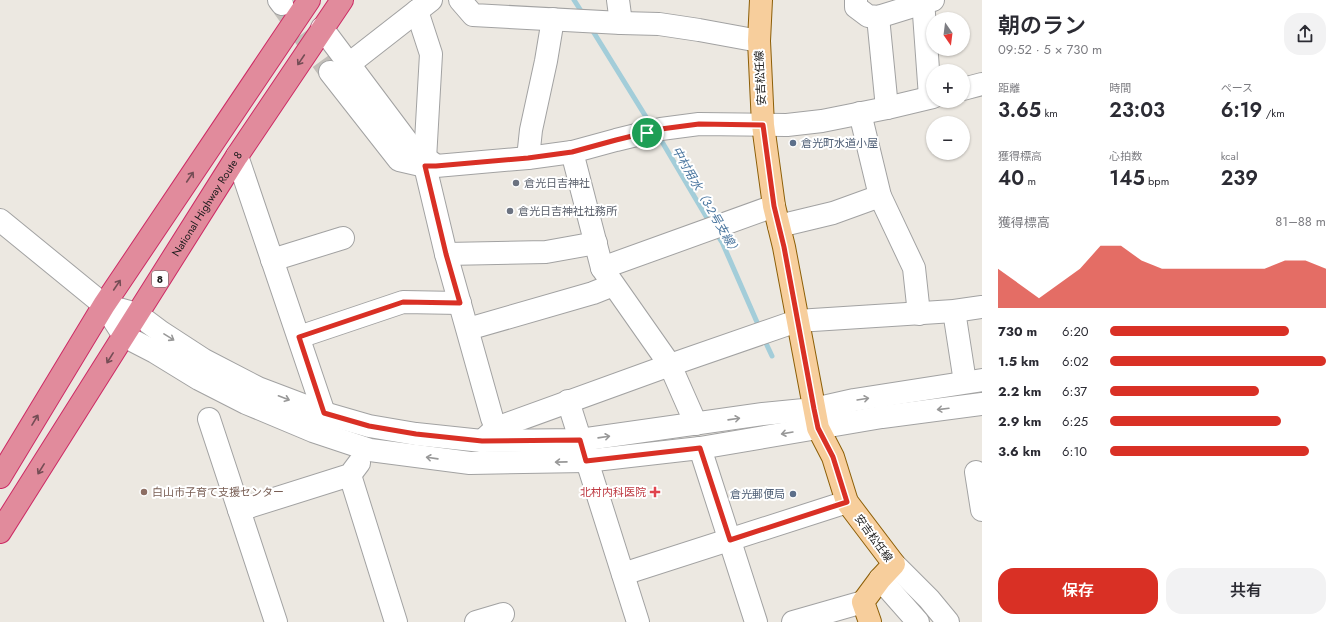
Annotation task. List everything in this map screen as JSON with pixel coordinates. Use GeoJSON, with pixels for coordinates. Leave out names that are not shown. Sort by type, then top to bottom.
{"type":"FeatureCollection","features":[{"type":"Feature","properties":{"kind":"highway","name":"National Highway Route 8"},"geometry":{"type":"LineString","coordinates":[[0,532],[237,156],[342,0]]}},
{"type":"Feature","properties":{"kind":"highway"},"geometry":{"type":"LineString","coordinates":[[0,477],[104,305],[307,1]]}},
{"type":"Feature","properties":{"kind":"main road","name":"安吉松任線"},"geometry":{"type":"LineString","coordinates":[[761,0],[759,41],[763,125],[777,216],[816,418],[833,457],[847,502],[887,572],[864,602]]}},
{"type":"Feature","properties":{"kind":"main road"},"geometry":{"type":"LineString","coordinates":[[864,602],[870,622]]}},
{"type":"Feature","properties":{"kind":"street"},"geometry":{"type":"LineString","coordinates":[[460,0],[473,15],[659,24],[759,41]]}},
{"type":"Feature","properties":{"kind":"street"},"geometry":{"type":"LineString","coordinates":[[618,0],[621,23]]}},
{"type":"Feature","properties":{"kind":"street"},"geometry":{"type":"LineString","coordinates":[[856,0],[856,7],[862,12],[868,16],[878,17],[926,1],[930,64]]}},
{"type":"Feature","properties":{"kind":"street"},"geometry":{"type":"LineString","coordinates":[[340,68],[424,6],[431,54],[429,163],[446,254],[492,418],[489,434]]}},
{"type":"Feature","properties":{"kind":"street"},"geometry":{"type":"LineString","coordinates":[[878,17],[887,108]]}},
{"type":"Feature","properties":{"kind":"street"},"geometry":{"type":"LineString","coordinates":[[528,158],[531,130],[546,62],[553,19]]}},
{"type":"Feature","properties":{"kind":"street"},"geometry":{"type":"LineString","coordinates":[[322,28],[340,68],[399,160],[429,163],[528,158],[572,152],[654,131],[699,124],[787,125],[808,123],[887,108],[926,98]]}},
{"type":"Feature","properties":{"kind":"street"},"geometry":{"type":"LineString","coordinates":[[970,87],[982,84]]}},
{"type":"Feature","properties":{"kind":"street"},"geometry":{"type":"LineString","coordinates":[[860,113],[880,196],[914,268],[919,314]]}},
{"type":"Feature","properties":{"kind":"street"},"geometry":{"type":"LineString","coordinates":[[572,152],[596,243],[608,276],[670,365],[696,424]]}},
{"type":"Feature","properties":{"kind":"street"},"geometry":{"type":"LineString","coordinates":[[237,156],[324,413]]}},
{"type":"Feature","properties":{"kind":"street"},"geometry":{"type":"LineString","coordinates":[[468,329],[593,294],[608,276],[714,228],[777,216],[833,214],[880,196]]}},
{"type":"Feature","properties":{"kind":"street"},"geometry":{"type":"LineString","coordinates":[[0,220],[104,305],[124,336],[156,352],[199,378],[246,403],[313,430],[370,450],[470,463],[586,461],[700,448],[816,418],[854,400],[973,381],[954,311]]}},
{"type":"Feature","properties":{"kind":"street"},"geometry":{"type":"LineString","coordinates":[[272,260],[343,238]]}},
{"type":"Feature","properties":{"kind":"street"},"geometry":{"type":"LineString","coordinates":[[446,254],[546,252],[596,243]]}},
{"type":"Feature","properties":{"kind":"street"},"geometry":{"type":"LineString","coordinates":[[299,337],[403,302],[460,303]]}},
{"type":"Feature","properties":{"kind":"street"},"geometry":{"type":"LineString","coordinates":[[104,305],[137,314],[161,332],[211,363],[258,388],[324,413],[369,426],[408,433],[489,434],[580,440],[763,414],[816,418],[882,417],[982,404]]}},
{"type":"Feature","properties":{"kind":"street"},"geometry":{"type":"LineString","coordinates":[[489,434],[568,401],[797,321],[919,314],[982,307]]}},
{"type":"Feature","properties":{"kind":"street"},"geometry":{"type":"LineString","coordinates":[[568,401],[638,622]]}},
{"type":"Feature","properties":{"kind":"street"},"geometry":{"type":"LineString","coordinates":[[209,419],[276,622]]}},
{"type":"Feature","properties":{"kind":"street"},"geometry":{"type":"LineString","coordinates":[[700,448],[756,622]]}},
{"type":"Feature","properties":{"kind":"street"},"geometry":{"type":"LineString","coordinates":[[239,510],[350,475],[370,450]]}},
{"type":"Feature","properties":{"kind":"street"},"geometry":{"type":"LineString","coordinates":[[976,472],[982,510]]}},
{"type":"Feature","properties":{"kind":"street"},"geometry":{"type":"LineString","coordinates":[[350,475],[396,622]]}},
{"type":"Feature","properties":{"kind":"street"},"geometry":{"type":"LineString","coordinates":[[623,574],[847,502]]}},
{"type":"Feature","properties":{"kind":"street"},"geometry":{"type":"LineString","coordinates":[[887,572],[918,622]]}},
{"type":"Feature","properties":{"kind":"street"},"geometry":{"type":"LineString","coordinates":[[887,572],[930,599],[948,622]]}},
{"type":"Feature","properties":{"kind":"street"},"geometry":{"type":"LineString","coordinates":[[793,622],[864,602]]}},
{"type":"Feature","properties":{"kind":"street"},"geometry":{"type":"LineString","coordinates":[[476,622],[503,614]]}},
{"type":"Feature","properties":{"kind":"waterway","name":"中村用水（3-2号支線）"},"geometry":{"type":"LineString","coordinates":[[574,0],[583,14]]}},
{"type":"Feature","properties":{"kind":"waterway","name":"中村用水（3-2号支線）"},"geometry":{"type":"LineString","coordinates":[[591,28],[651,125]]}},
{"type":"Feature","properties":{"kind":"waterway","name":"中村用水（3-2号支線）"},"geometry":{"type":"LineString","coordinates":[[658,135],[710,223]]}},
{"type":"Feature","properties":{"kind":"waterway","name":"中村用水（3-2号支線）"},"geometry":{"type":"LineString","coordinates":[[716,233],[722,242],[760,329]]}},
{"type":"Feature","properties":{"kind":"waterway","name":"中村用水（3-2号支線）"},"geometry":{"type":"LineString","coordinates":[[764,339],[772,356]]}},
{"type":"Feature","properties":{"kind":"tunnel"},"geometry":{"type":"LineString","coordinates":[[283,7],[330,72]]}},
{"type":"Feature","properties":{"kind":"place","name":"倉光町水道小屋"},"geometry":{"type":"Point","coordinates":[793,143]}},
{"type":"Feature","properties":{"kind":"place","name":"倉光日吉神社"},"geometry":{"type":"Point","coordinates":[516,183]}},
{"type":"Feature","properties":{"kind":"place","name":"倉光日吉神社社務所"},"geometry":{"type":"Point","coordinates":[510,211]}},
{"type":"Feature","properties":{"kind":"place","name":"白山市子育て支援センター"},"geometry":{"type":"Point","coordinates":[144,492]}},
{"type":"Feature","properties":{"kind":"place","name":"北村内科医院"},"geometry":{"type":"Point","coordinates":[655,492]}},
{"type":"Feature","properties":{"kind":"place","name":"倉光郵便局"},"geometry":{"type":"Point","coordinates":[793,494]}},
{"type":"Feature","properties":{"kind":"route"},"geometry":{"type":"LineString","coordinates":[[699,124],[763,125],[774,206],[780,226],[818,428],[833,457],[847,502],[730,540],[700,448],[586,461],[580,440],[482,441],[416,434],[369,426],[324,413],[299,337],[403,302],[460,303],[446,254],[425,166],[528,158],[572,152],[647,133],[661,129],[699,124]]}}]}
